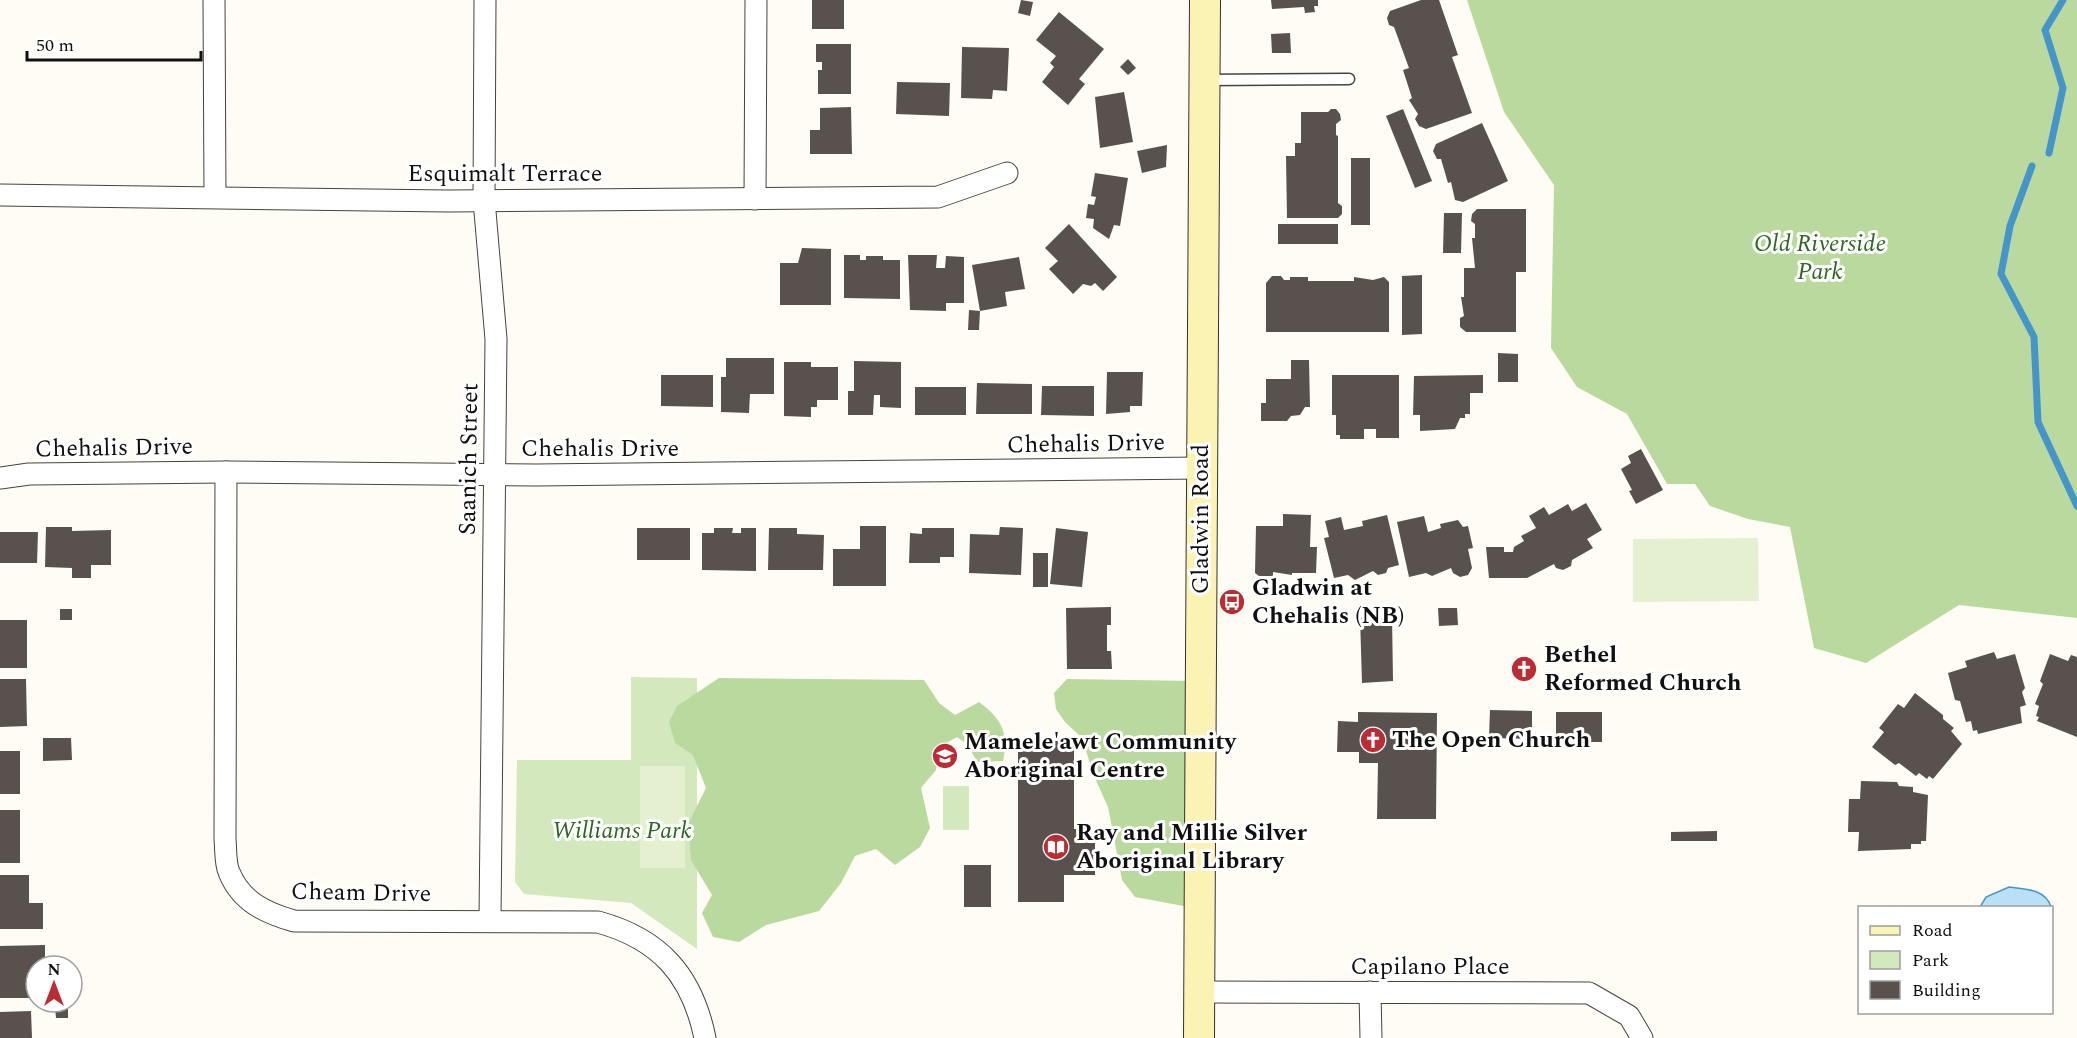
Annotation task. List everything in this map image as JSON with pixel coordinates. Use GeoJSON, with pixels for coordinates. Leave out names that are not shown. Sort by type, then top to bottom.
{"type":"FeatureCollection","features":[{"type":"Feature","properties":{"kind":"main road","name":"Gladwin Road"},"geometry":{"type":"LineString","coordinates":[[1199,1038],[1202,692],[1200,468],[1205,0]]}},
{"type":"Feature","properties":{"kind":"street"},"geometry":{"type":"LineString","coordinates":[[214,0],[215,197]]}},
{"type":"Feature","properties":{"kind":"street","name":"Saanich Street"},"geometry":{"type":"LineString","coordinates":[[484,0],[484,200],[496,339],[490,919]]}},
{"type":"Feature","properties":{"kind":"street"},"geometry":{"type":"LineString","coordinates":[[755,198],[756,0]]}},
{"type":"Feature","properties":{"kind":"street","name":"Esquimalt Terrace"},"geometry":{"type":"LineString","coordinates":[[0,195],[484,200],[938,197],[1007,173]]}},
{"type":"Feature","properties":{"kind":"street","name":"Chehalis Drive"},"geometry":{"type":"LineString","coordinates":[[0,478],[29,474],[226,472],[494,474],[1200,468]]}},
{"type":"Feature","properties":{"kind":"street","name":"Cheam Drive"},"geometry":{"type":"LineString","coordinates":[[226,472],[225,839],[229,872],[244,895],[266,913],[294,921],[490,919],[598,922],[628,930],[653,947],[679,973],[699,1007],[705,1038]]}},
{"type":"Feature","properties":{"kind":"street","name":"Capilano Place"},"geometry":{"type":"LineString","coordinates":[[1199,992],[1589,993],[1629,1016],[1642,1038]]}},
{"type":"Feature","properties":{"kind":"street"},"geometry":{"type":"LineString","coordinates":[[1370,992],[1371,1038]]}},
{"type":"Feature","properties":{"kind":"lane"},"geometry":{"type":"LineString","coordinates":[[1204,80],[1349,79]]}},
{"type":"Feature","properties":{"kind":"green space","name":"Old Riverside Park"},"geometry":{"type":"Polygon","coordinates":[[[1467,0],[2077,0],[2077,618],[1959,605],[1866,663],[1814,648],[1790,527],[1748,519],[1710,506],[1695,484],[1667,484],[1627,414],[1577,387],[1551,348],[1554,185],[1504,112],[1467,0]]]}},
{"type":"Feature","properties":{"kind":"green space"},"geometry":{"type":"Polygon","coordinates":[[[1758,538],[1759,601],[1633,602],[1633,539],[1758,538]]]}},
{"type":"Feature","properties":{"kind":"green space","name":"Williams Park"},"geometry":{"type":"Polygon","coordinates":[[[631,677],[697,678],[697,949],[631,903],[524,894],[515,882],[517,760],[631,760],[631,677]]]}},
{"type":"Feature","properties":{"kind":"green space"},"geometry":{"type":"Polygon","coordinates":[[[719,678],[924,680],[939,703],[955,715],[979,702],[993,714],[1002,727],[1004,735],[1003,761],[977,762],[968,745],[957,737],[939,747],[936,770],[921,788],[930,828],[920,847],[895,865],[876,849],[855,856],[841,883],[819,911],[766,925],[739,942],[713,937],[702,913],[712,895],[691,860],[688,824],[706,788],[693,755],[675,743],[669,722],[677,706],[719,678]]]}},
{"type":"Feature","properties":{"kind":"green space"},"geometry":{"type":"Polygon","coordinates":[[[1067,679],[1194,681],[1189,907],[1135,897],[1122,880],[1108,807],[1094,776],[1082,738],[1065,722],[1056,709],[1054,693],[1067,679]]]}},
{"type":"Feature","properties":{"kind":"green space"},"geometry":{"type":"Polygon","coordinates":[[[640,766],[685,766],[685,868],[640,868],[640,766]]]}},
{"type":"Feature","properties":{"kind":"green space"},"geometry":{"type":"Polygon","coordinates":[[[943,786],[969,786],[969,830],[943,830],[943,786]]]}},
{"type":"Feature","properties":{"kind":"water"},"geometry":{"type":"Polygon","coordinates":[[[2009,887],[2028,889],[2040,893],[2050,906],[1981,906],[1986,897],[2009,887]]]}},
{"type":"Feature","properties":{"kind":"building"},"geometry":{"type":"Polygon","coordinates":[[[812,0],[844,0],[844,29],[812,29],[812,0]]]}},
{"type":"Feature","properties":{"kind":"building"},"geometry":{"type":"Polygon","coordinates":[[[1021,0],[1033,2],[1030,16],[1018,13],[1021,0]]]}},
{"type":"Feature","properties":{"kind":"building"},"geometry":{"type":"Polygon","coordinates":[[[1271,0],[1318,0],[1318,6],[1314,6],[1315,12],[1305,13],[1304,7],[1272,9],[1271,0]]]}},
{"type":"Feature","properties":{"kind":"building"},"geometry":{"type":"Polygon","coordinates":[[[1421,0],[1439,0],[1458,55],[1452,57],[1472,113],[1426,129],[1419,126],[1415,119],[1418,114],[1409,100],[1412,98],[1403,70],[1409,68],[1394,27],[1389,25],[1387,18],[1390,11],[1421,0]]]}},
{"type":"Feature","properties":{"kind":"building"},"geometry":{"type":"Polygon","coordinates":[[[1059,12],[1104,49],[1079,79],[1085,84],[1068,105],[1042,82],[1054,67],[1050,63],[1056,56],[1036,40],[1059,12]]]}},
{"type":"Feature","properties":{"kind":"building"},"geometry":{"type":"Polygon","coordinates":[[[1290,33],[1291,53],[1272,53],[1271,34],[1290,33]]]}},
{"type":"Feature","properties":{"kind":"building"},"geometry":{"type":"Polygon","coordinates":[[[816,44],[851,44],[851,94],[818,94],[818,70],[822,70],[822,62],[816,62],[816,44]]]}},
{"type":"Feature","properties":{"kind":"building"},"geometry":{"type":"Polygon","coordinates":[[[962,47],[1009,48],[1007,91],[993,90],[992,99],[961,98],[962,47]]]}},
{"type":"Feature","properties":{"kind":"building"},"geometry":{"type":"Polygon","coordinates":[[[1128,59],[1136,68],[1128,75],[1120,67],[1128,59]]]}},
{"type":"Feature","properties":{"kind":"building"},"geometry":{"type":"Polygon","coordinates":[[[897,82],[950,83],[949,116],[896,114],[897,82]]]}},
{"type":"Feature","properties":{"kind":"building"},"geometry":{"type":"Polygon","coordinates":[[[1124,92],[1133,142],[1100,148],[1095,97],[1124,92]]]}},
{"type":"Feature","properties":{"kind":"building"},"geometry":{"type":"Polygon","coordinates":[[[851,107],[852,154],[810,154],[810,130],[820,130],[820,108],[851,107]]]}},
{"type":"Feature","properties":{"kind":"building"},"geometry":{"type":"Polygon","coordinates":[[[1336,109],[1341,120],[1336,124],[1336,135],[1338,136],[1338,203],[1342,206],[1342,214],[1338,218],[1287,218],[1286,156],[1295,156],[1295,143],[1301,143],[1301,112],[1328,112],[1336,109]]]}},
{"type":"Feature","properties":{"kind":"building"},"geometry":{"type":"Polygon","coordinates":[[[1403,109],[1432,181],[1415,188],[1386,116],[1403,109]]]}},
{"type":"Feature","properties":{"kind":"building"},"geometry":{"type":"Polygon","coordinates":[[[1482,123],[1508,181],[1463,202],[1455,200],[1451,182],[1448,183],[1441,159],[1437,159],[1433,151],[1436,144],[1482,123]]]}},
{"type":"Feature","properties":{"kind":"building"},"geometry":{"type":"Polygon","coordinates":[[[1167,145],[1166,167],[1142,173],[1137,151],[1167,145]]]}},
{"type":"Feature","properties":{"kind":"building"},"geometry":{"type":"Polygon","coordinates":[[[1351,158],[1370,158],[1370,225],[1351,225],[1351,158]]]}},
{"type":"Feature","properties":{"kind":"building"},"geometry":{"type":"Polygon","coordinates":[[[1095,173],[1128,178],[1120,226],[1114,225],[1109,239],[1093,228],[1094,219],[1086,218],[1088,204],[1094,205],[1096,197],[1091,196],[1095,173]]]}},
{"type":"Feature","properties":{"kind":"building"},"geometry":{"type":"Polygon","coordinates":[[[1477,209],[1526,209],[1526,272],[1516,272],[1516,332],[1466,332],[1460,327],[1460,318],[1464,316],[1461,297],[1464,297],[1464,268],[1475,268],[1472,238],[1475,238],[1475,224],[1471,221],[1472,214],[1477,209]]]}},
{"type":"Feature","properties":{"kind":"building"},"geometry":{"type":"Polygon","coordinates":[[[1444,213],[1462,213],[1461,253],[1443,253],[1444,213]]]}},
{"type":"Feature","properties":{"kind":"building"},"geometry":{"type":"Polygon","coordinates":[[[1069,224],[1117,277],[1103,291],[1095,283],[1091,286],[1083,284],[1073,294],[1049,269],[1058,261],[1045,248],[1069,224]]]}},
{"type":"Feature","properties":{"kind":"building"},"geometry":{"type":"Polygon","coordinates":[[[1278,224],[1338,224],[1338,244],[1278,244],[1278,224]]]}},
{"type":"Feature","properties":{"kind":"building"},"geometry":{"type":"Polygon","coordinates":[[[802,248],[831,249],[831,305],[780,305],[780,263],[798,263],[802,248]]]}},
{"type":"Feature","properties":{"kind":"building"},"geometry":{"type":"Polygon","coordinates":[[[844,255],[860,255],[860,260],[866,260],[866,256],[883,256],[883,260],[900,260],[900,299],[844,298],[844,255]]]}},
{"type":"Feature","properties":{"kind":"building"},"geometry":{"type":"Polygon","coordinates":[[[908,255],[937,255],[936,268],[945,268],[946,256],[964,257],[964,303],[946,303],[946,311],[910,310],[908,255]]]}},
{"type":"Feature","properties":{"kind":"building"},"geometry":{"type":"Polygon","coordinates":[[[1019,257],[1025,289],[1005,292],[1007,306],[980,311],[972,265],[1019,257]]]}},
{"type":"Feature","properties":{"kind":"building"},"geometry":{"type":"Polygon","coordinates":[[[1422,275],[1422,334],[1402,335],[1402,276],[1422,275]]]}},
{"type":"Feature","properties":{"kind":"building"},"geometry":{"type":"Polygon","coordinates":[[[1272,276],[1281,276],[1284,280],[1290,280],[1290,277],[1308,277],[1308,281],[1354,281],[1354,277],[1373,280],[1384,277],[1389,282],[1389,332],[1266,332],[1266,283],[1272,276]]]}},
{"type":"Feature","properties":{"kind":"building"},"geometry":{"type":"Polygon","coordinates":[[[969,310],[980,311],[979,330],[968,330],[969,310]]]}},
{"type":"Feature","properties":{"kind":"building"},"geometry":{"type":"Polygon","coordinates":[[[1498,353],[1518,354],[1518,382],[1498,382],[1498,353]]]}},
{"type":"Feature","properties":{"kind":"building"},"geometry":{"type":"Polygon","coordinates":[[[726,358],[774,358],[774,394],[750,394],[749,413],[721,412],[721,377],[726,377],[726,358]]]}},
{"type":"Feature","properties":{"kind":"building"},"geometry":{"type":"Polygon","coordinates":[[[1291,360],[1309,360],[1310,407],[1305,407],[1300,415],[1291,416],[1287,421],[1261,421],[1261,403],[1266,403],[1266,379],[1291,379],[1291,360]]]}},
{"type":"Feature","properties":{"kind":"building"},"geometry":{"type":"Polygon","coordinates":[[[854,361],[901,362],[901,408],[880,407],[880,395],[874,395],[873,415],[848,415],[848,391],[854,391],[854,361]]]}},
{"type":"Feature","properties":{"kind":"building"},"geometry":{"type":"Polygon","coordinates":[[[784,362],[811,362],[811,367],[838,367],[838,400],[817,400],[817,407],[811,407],[811,417],[784,416],[784,362]]]}},
{"type":"Feature","properties":{"kind":"building"},"geometry":{"type":"Polygon","coordinates":[[[1107,372],[1143,372],[1142,406],[1130,406],[1130,412],[1106,414],[1107,372]]]}},
{"type":"Feature","properties":{"kind":"building"},"geometry":{"type":"Polygon","coordinates":[[[661,375],[713,375],[713,407],[661,406],[661,375]]]}},
{"type":"Feature","properties":{"kind":"building"},"geometry":{"type":"Polygon","coordinates":[[[1332,375],[1399,375],[1399,438],[1376,438],[1376,429],[1364,429],[1364,439],[1340,439],[1340,435],[1336,435],[1336,415],[1332,415],[1332,375]]]}},
{"type":"Feature","properties":{"kind":"building"},"geometry":{"type":"Polygon","coordinates":[[[1483,375],[1483,393],[1470,393],[1470,414],[1465,414],[1465,418],[1460,418],[1455,429],[1420,431],[1420,415],[1413,415],[1414,376],[1483,375]]]}},
{"type":"Feature","properties":{"kind":"building"},"geometry":{"type":"Polygon","coordinates":[[[977,383],[1032,384],[1032,414],[976,414],[977,383]]]}},
{"type":"Feature","properties":{"kind":"building"},"geometry":{"type":"Polygon","coordinates":[[[1042,386],[1094,386],[1094,416],[1041,415],[1042,386]]]}},
{"type":"Feature","properties":{"kind":"building"},"geometry":{"type":"Polygon","coordinates":[[[915,387],[966,387],[966,415],[915,415],[915,387]]]}},
{"type":"Feature","properties":{"kind":"building"},"geometry":{"type":"Polygon","coordinates":[[[1641,449],[1663,490],[1636,504],[1629,491],[1632,490],[1621,469],[1631,463],[1628,456],[1641,449]]]}},
{"type":"Feature","properties":{"kind":"building"},"geometry":{"type":"Polygon","coordinates":[[[1586,503],[1602,530],[1587,539],[1593,548],[1572,560],[1571,566],[1563,570],[1556,568],[1554,564],[1527,578],[1489,578],[1486,547],[1504,547],[1504,552],[1513,552],[1514,547],[1524,541],[1521,536],[1536,528],[1529,516],[1544,507],[1549,515],[1568,504],[1572,511],[1586,503]]]}},
{"type":"Feature","properties":{"kind":"building"},"geometry":{"type":"Polygon","coordinates":[[[1283,514],[1311,515],[1310,547],[1317,547],[1316,573],[1292,573],[1292,575],[1273,572],[1273,576],[1259,576],[1255,573],[1256,526],[1283,526],[1283,514]]]}},
{"type":"Feature","properties":{"kind":"building"},"geometry":{"type":"Polygon","coordinates":[[[1387,515],[1399,565],[1388,568],[1386,573],[1378,575],[1373,571],[1355,580],[1348,575],[1334,578],[1324,538],[1329,537],[1325,521],[1341,517],[1344,530],[1363,526],[1362,521],[1387,515]]]}},
{"type":"Feature","properties":{"kind":"building"},"geometry":{"type":"Polygon","coordinates":[[[1424,516],[1428,532],[1441,528],[1440,524],[1458,520],[1463,527],[1468,526],[1473,548],[1468,549],[1472,568],[1468,575],[1460,577],[1453,573],[1451,568],[1432,576],[1426,573],[1409,577],[1397,522],[1424,516]]]}},
{"type":"Feature","properties":{"kind":"building"},"geometry":{"type":"Polygon","coordinates":[[[860,526],[886,526],[886,586],[833,586],[833,549],[860,549],[860,526]]]}},
{"type":"Feature","properties":{"kind":"building"},"geometry":{"type":"Polygon","coordinates":[[[46,527],[72,527],[72,531],[111,530],[111,565],[91,565],[91,578],[72,578],[72,568],[45,567],[46,527]]]}},
{"type":"Feature","properties":{"kind":"building"},"geometry":{"type":"Polygon","coordinates":[[[1000,527],[1023,528],[1021,575],[969,573],[970,534],[999,535],[1000,527]]]}},
{"type":"Feature","properties":{"kind":"building"},"geometry":{"type":"Polygon","coordinates":[[[637,528],[690,528],[690,560],[637,560],[637,528]]]}},
{"type":"Feature","properties":{"kind":"building"},"geometry":{"type":"Polygon","coordinates":[[[714,528],[733,528],[732,533],[741,533],[741,528],[756,528],[756,571],[702,570],[702,533],[714,533],[714,528]]]}},
{"type":"Feature","properties":{"kind":"building"},"geometry":{"type":"Polygon","coordinates":[[[769,528],[797,528],[797,534],[824,535],[823,570],[768,570],[769,528]]]}},
{"type":"Feature","properties":{"kind":"building"},"geometry":{"type":"Polygon","coordinates":[[[922,528],[954,528],[954,557],[940,557],[940,563],[909,563],[910,533],[922,534],[922,528]]]}},
{"type":"Feature","properties":{"kind":"building"},"geometry":{"type":"Polygon","coordinates":[[[1056,528],[1088,532],[1082,587],[1050,584],[1056,528]]]}},
{"type":"Feature","properties":{"kind":"building"},"geometry":{"type":"Polygon","coordinates":[[[0,532],[38,532],[37,563],[0,563],[0,532]]]}},
{"type":"Feature","properties":{"kind":"building"},"geometry":{"type":"Polygon","coordinates":[[[1033,553],[1048,553],[1048,587],[1033,587],[1033,553]]]}},
{"type":"Feature","properties":{"kind":"building"},"geometry":{"type":"Polygon","coordinates":[[[1111,607],[1111,625],[1107,625],[1107,651],[1111,651],[1112,669],[1067,669],[1066,608],[1111,607]]]}},
{"type":"Feature","properties":{"kind":"building"},"geometry":{"type":"Polygon","coordinates":[[[1438,608],[1457,608],[1458,625],[1439,626],[1438,608]]]}},
{"type":"Feature","properties":{"kind":"building"},"geometry":{"type":"Polygon","coordinates":[[[60,609],[72,609],[72,620],[60,620],[60,609]]]}},
{"type":"Feature","properties":{"kind":"building"},"geometry":{"type":"Polygon","coordinates":[[[1360,617],[1392,617],[1393,681],[1362,683],[1360,617]]]}},
{"type":"Feature","properties":{"kind":"building"},"geometry":{"type":"Polygon","coordinates":[[[0,620],[27,620],[27,668],[0,668],[0,620]]]}},
{"type":"Feature","properties":{"kind":"building"},"geometry":{"type":"Polygon","coordinates":[[[1994,652],[1997,659],[2015,654],[2025,688],[2022,692],[2026,705],[2020,707],[2022,723],[1978,734],[1977,730],[1973,731],[1971,721],[1966,722],[1960,701],[1955,700],[1948,673],[1967,667],[1965,661],[1994,652]]]}},
{"type":"Feature","properties":{"kind":"building"},"geometry":{"type":"Polygon","coordinates":[[[2050,654],[2068,661],[2071,655],[2077,657],[2077,737],[2037,721],[2039,706],[2035,704],[2043,684],[2040,681],[2050,654]]]}},
{"type":"Feature","properties":{"kind":"building"},"geometry":{"type":"Polygon","coordinates":[[[0,679],[26,679],[27,726],[0,727],[0,679]]]}},
{"type":"Feature","properties":{"kind":"building"},"geometry":{"type":"Polygon","coordinates":[[[1915,693],[1943,715],[1943,719],[1954,728],[1951,731],[1962,744],[1933,779],[1929,776],[1927,779],[1919,773],[1916,776],[1899,763],[1895,765],[1872,747],[1884,732],[1879,728],[1898,704],[1904,708],[1915,693]]]}},
{"type":"Feature","properties":{"kind":"building"},"geometry":{"type":"Polygon","coordinates":[[[1490,710],[1532,711],[1532,739],[1489,738],[1490,710]]]}},
{"type":"Feature","properties":{"kind":"building"},"geometry":{"type":"Polygon","coordinates":[[[1358,712],[1437,713],[1436,819],[1377,819],[1378,763],[1359,763],[1359,752],[1337,752],[1338,721],[1358,722],[1358,712]]]}},
{"type":"Feature","properties":{"kind":"building"},"geometry":{"type":"Polygon","coordinates":[[[1556,712],[1602,712],[1602,742],[1556,742],[1556,712]]]}},
{"type":"Feature","properties":{"kind":"building"},"geometry":{"type":"Polygon","coordinates":[[[43,738],[71,738],[72,760],[43,761],[43,738]]]}},
{"type":"Feature","properties":{"kind":"building"},"geometry":{"type":"Polygon","coordinates":[[[1018,738],[1074,738],[1074,829],[1095,829],[1095,875],[1064,875],[1064,902],[1018,902],[1018,738]]]}},
{"type":"Feature","properties":{"kind":"building"},"geometry":{"type":"Polygon","coordinates":[[[0,751],[20,751],[20,794],[0,794],[0,751]]]}},
{"type":"Feature","properties":{"kind":"building"},"geometry":{"type":"Polygon","coordinates":[[[1861,781],[1897,782],[1899,786],[1913,787],[1913,792],[1928,795],[1926,841],[1921,841],[1921,844],[1911,844],[1911,849],[1858,851],[1859,832],[1848,832],[1849,799],[1860,799],[1861,781]]]}},
{"type":"Feature","properties":{"kind":"building"},"geometry":{"type":"Polygon","coordinates":[[[0,810],[20,810],[20,863],[0,863],[0,810]]]}},
{"type":"Feature","properties":{"kind":"building"},"geometry":{"type":"Polygon","coordinates":[[[1717,831],[1717,841],[1671,841],[1671,832],[1717,831]]]}},
{"type":"Feature","properties":{"kind":"building"},"geometry":{"type":"Polygon","coordinates":[[[964,865],[991,865],[991,907],[964,907],[964,865]]]}},
{"type":"Feature","properties":{"kind":"building"},"geometry":{"type":"Polygon","coordinates":[[[0,875],[29,875],[29,903],[43,903],[43,929],[0,929],[0,875]]]}},
{"type":"Feature","properties":{"kind":"building"},"geometry":{"type":"Polygon","coordinates":[[[45,945],[45,954],[24,954],[24,998],[0,998],[0,946],[45,945]]]}},
{"type":"Feature","properties":{"kind":"building"},"geometry":{"type":"Polygon","coordinates":[[[24,1011],[24,1014],[31,1014],[32,1038],[0,1038],[0,1012],[24,1011]]]}},
{"type":"Feature","properties":{"kind":"building"},"geometry":{"type":"Polygon","coordinates":[[[56,1014],[68,1014],[68,1018],[56,1018],[56,1014]]]}},
{"type":"Feature","properties":{"kind":"waterway"},"geometry":{"type":"LineString","coordinates":[[2049,153],[2063,88],[2045,30],[2063,0]]}},
{"type":"Feature","properties":{"kind":"waterway"},"geometry":{"type":"LineString","coordinates":[[2032,166],[2010,226],[2001,274],[2034,337],[2038,422],[2077,506]]}},
{"type":"Feature","properties":{"kind":"place","name":"Gladwin at Chehalis (NB)"},"geometry":{"type":"Point","coordinates":[1232,602]}},
{"type":"Feature","properties":{"kind":"place","name":"Bethel Reformed Church"},"geometry":{"type":"Point","coordinates":[1524,669]}},
{"type":"Feature","properties":{"kind":"place","name":"The Open Church"},"geometry":{"type":"Point","coordinates":[1373,740]}},
{"type":"Feature","properties":{"kind":"place","name":"Mamele'awt Community Aboriginal Centre"},"geometry":{"type":"Point","coordinates":[945,756]}},
{"type":"Feature","properties":{"kind":"place","name":"Ray and Millie Silver Aboriginal Library"},"geometry":{"type":"Point","coordinates":[1056,847]}}]}
